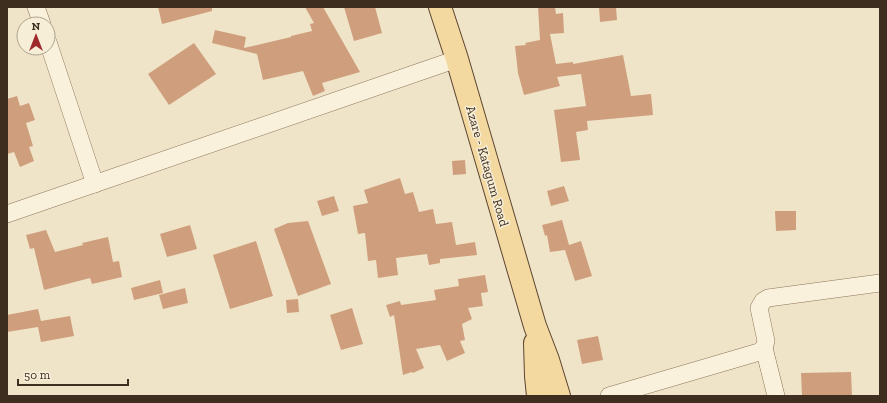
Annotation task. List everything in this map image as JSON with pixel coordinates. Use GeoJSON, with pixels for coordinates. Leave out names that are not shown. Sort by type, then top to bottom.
{"type":"FeatureCollection","features":[{"type":"Feature","properties":{"kind":"main road","name":"Azare - Katagum Road"},"geometry":{"type":"LineString","coordinates":[[440,7],[457,59],[535,326],[559,396]]}},
{"type":"Feature","properties":{"kind":"main road","name":"Azare - Katagum Road"},"geometry":{"type":"LineString","coordinates":[[535,326],[535,389]]}},
{"type":"Feature","properties":{"kind":"street"},"geometry":{"type":"LineString","coordinates":[[53,56],[94,184]]}},
{"type":"Feature","properties":{"kind":"street"},"geometry":{"type":"LineString","coordinates":[[7,214],[457,59]]}},
{"type":"Feature","properties":{"kind":"street"},"geometry":{"type":"LineString","coordinates":[[776,396],[764,348],[766,341],[759,308],[762,301],[768,298],[880,284]]}},
{"type":"Feature","properties":{"kind":"street"},"geometry":{"type":"LineString","coordinates":[[609,396],[759,352],[764,348]]}},
{"type":"Feature","properties":{"kind":"building"},"geometry":{"type":"Polygon","coordinates":[[[158,7],[212,7],[212,11],[162,24],[158,7]]]}},
{"type":"Feature","properties":{"kind":"building"},"geometry":{"type":"Polygon","coordinates":[[[305,7],[323,7],[360,72],[322,83],[325,91],[313,96],[303,71],[263,80],[257,54],[212,43],[215,30],[246,37],[244,48],[312,31],[310,24],[314,23],[305,7]]]}},
{"type":"Feature","properties":{"kind":"building"},"geometry":{"type":"Polygon","coordinates":[[[344,7],[375,7],[382,33],[354,41],[344,7]]]}},
{"type":"Feature","properties":{"kind":"building"},"geometry":{"type":"Polygon","coordinates":[[[538,7],[555,7],[556,14],[563,13],[564,33],[550,34],[556,64],[573,62],[573,64],[623,55],[631,96],[651,94],[653,115],[587,121],[588,130],[576,132],[580,160],[561,162],[554,110],[586,106],[581,74],[557,77],[560,86],[524,95],[518,73],[515,46],[526,45],[525,43],[540,40],[538,7]]]}},
{"type":"Feature","properties":{"kind":"building"},"geometry":{"type":"Polygon","coordinates":[[[599,7],[616,7],[617,20],[600,22],[599,7]]]}},
{"type":"Feature","properties":{"kind":"building"},"geometry":{"type":"Polygon","coordinates":[[[194,43],[216,74],[169,105],[148,74],[194,43]]]}},
{"type":"Feature","properties":{"kind":"building"},"geometry":{"type":"Polygon","coordinates":[[[17,96],[20,106],[29,103],[35,120],[26,123],[33,146],[29,147],[34,161],[20,167],[14,152],[7,154],[7,99],[17,96]]]}},
{"type":"Feature","properties":{"kind":"building"},"geometry":{"type":"Polygon","coordinates":[[[465,160],[466,174],[453,175],[452,161],[465,160]]]}},
{"type":"Feature","properties":{"kind":"building"},"geometry":{"type":"Polygon","coordinates":[[[400,178],[405,194],[413,192],[419,212],[433,209],[436,224],[452,222],[456,245],[475,242],[477,255],[440,259],[440,263],[429,265],[427,254],[396,258],[398,275],[378,278],[376,260],[368,261],[365,233],[358,234],[353,206],[368,203],[364,190],[400,178]]]}},
{"type":"Feature","properties":{"kind":"building"},"geometry":{"type":"Polygon","coordinates":[[[564,186],[569,201],[551,206],[547,191],[564,186]]]}},
{"type":"Feature","properties":{"kind":"building"},"geometry":{"type":"Polygon","coordinates":[[[334,196],[339,211],[322,216],[317,201],[334,196]]]}},
{"type":"Feature","properties":{"kind":"building"},"geometry":{"type":"Polygon","coordinates":[[[775,211],[796,211],[796,230],[776,231],[775,211]]]}},
{"type":"Feature","properties":{"kind":"building"},"geometry":{"type":"Polygon","coordinates":[[[562,220],[569,245],[581,241],[592,276],[575,281],[565,250],[550,252],[547,235],[545,236],[542,225],[562,220]]]}},
{"type":"Feature","properties":{"kind":"building"},"geometry":{"type":"Polygon","coordinates":[[[308,221],[331,284],[298,296],[274,229],[288,223],[308,221]]]}},
{"type":"Feature","properties":{"kind":"building"},"geometry":{"type":"Polygon","coordinates":[[[190,225],[197,249],[167,257],[160,234],[190,225]]]}},
{"type":"Feature","properties":{"kind":"building"},"geometry":{"type":"Polygon","coordinates":[[[46,230],[55,252],[83,245],[82,243],[108,237],[113,262],[119,261],[122,277],[92,284],[90,278],[44,290],[34,248],[30,249],[26,235],[46,230]]]}},
{"type":"Feature","properties":{"kind":"building"},"geometry":{"type":"Polygon","coordinates":[[[256,241],[273,296],[230,309],[213,255],[256,241]]]}},
{"type":"Feature","properties":{"kind":"building"},"geometry":{"type":"Polygon","coordinates":[[[485,275],[488,292],[481,293],[483,306],[468,308],[472,319],[462,324],[465,340],[460,341],[465,353],[447,361],[440,345],[416,349],[424,368],[413,373],[403,375],[394,315],[390,317],[386,305],[400,301],[401,305],[436,300],[434,290],[459,286],[458,279],[485,275]]]}},
{"type":"Feature","properties":{"kind":"building"},"geometry":{"type":"Polygon","coordinates":[[[160,280],[163,293],[134,300],[131,288],[160,280]]]}},
{"type":"Feature","properties":{"kind":"building"},"geometry":{"type":"Polygon","coordinates":[[[185,288],[188,303],[163,309],[159,295],[185,288]]]}},
{"type":"Feature","properties":{"kind":"building"},"geometry":{"type":"Polygon","coordinates":[[[298,299],[299,312],[287,313],[286,300],[298,299]]]}},
{"type":"Feature","properties":{"kind":"building"},"geometry":{"type":"Polygon","coordinates":[[[352,308],[363,344],[341,350],[330,315],[352,308]]]}},
{"type":"Feature","properties":{"kind":"building"},"geometry":{"type":"Polygon","coordinates":[[[38,309],[41,321],[70,316],[74,336],[41,342],[38,327],[7,332],[7,315],[38,309]]]}},
{"type":"Feature","properties":{"kind":"building"},"geometry":{"type":"Polygon","coordinates":[[[598,336],[603,360],[582,364],[577,340],[598,336]]]}},
{"type":"Feature","properties":{"kind":"building"},"geometry":{"type":"Polygon","coordinates":[[[851,372],[852,396],[802,396],[801,373],[851,372]]]}}]}
